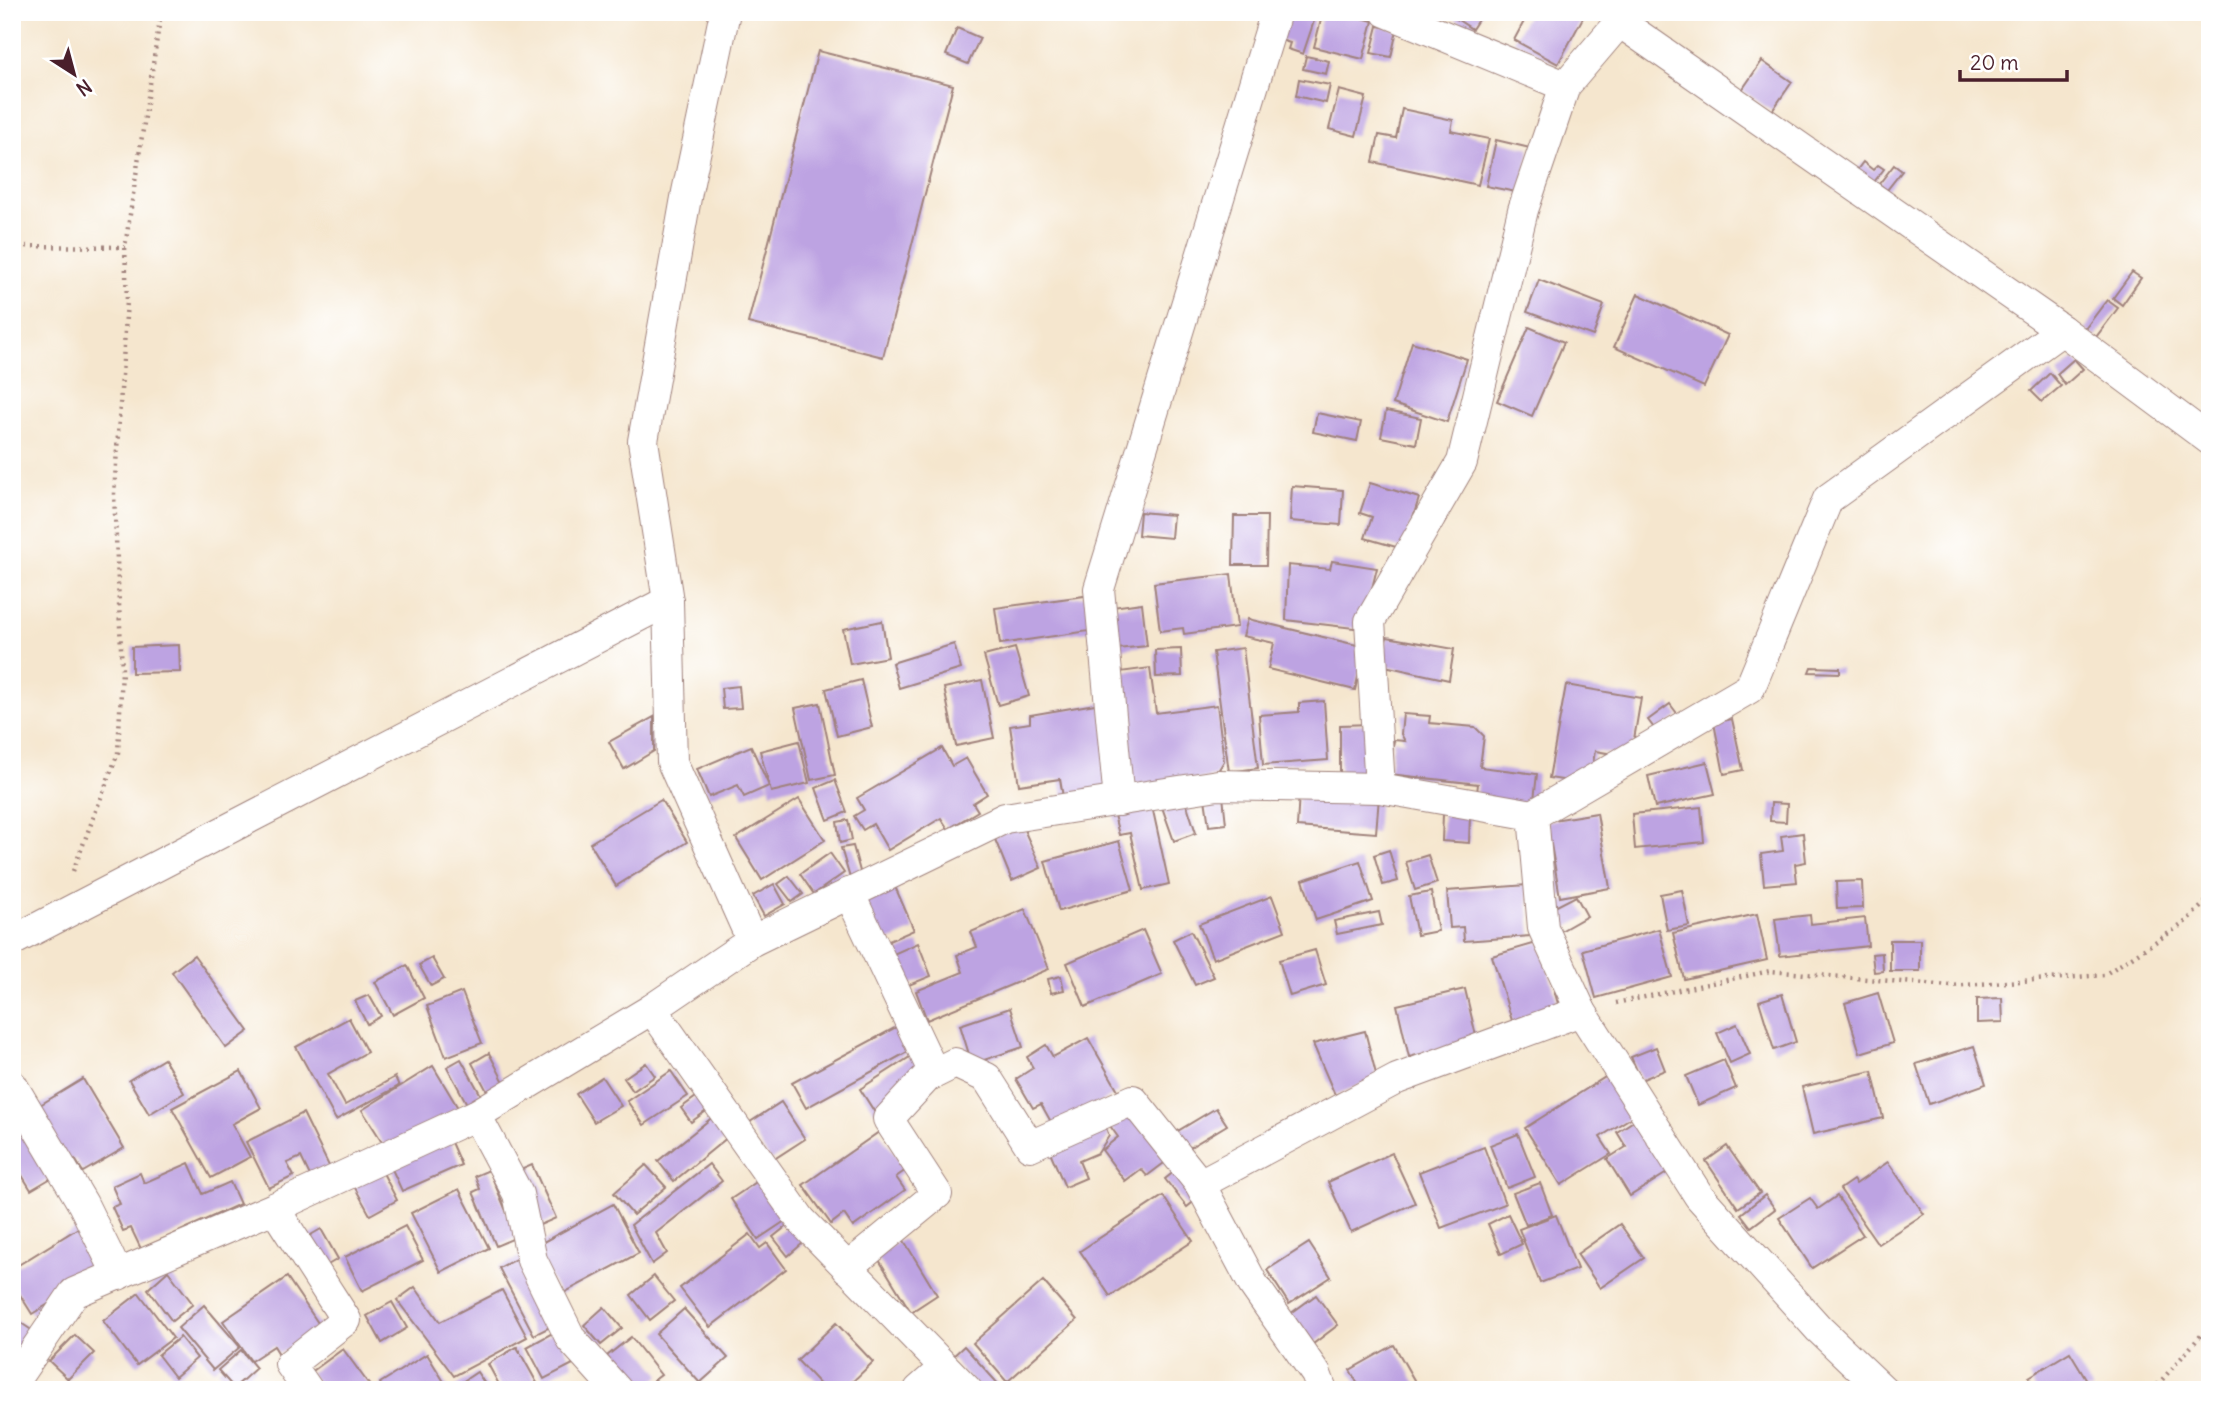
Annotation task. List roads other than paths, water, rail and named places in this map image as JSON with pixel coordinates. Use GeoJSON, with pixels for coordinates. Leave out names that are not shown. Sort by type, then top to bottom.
{"type":"FeatureCollection","features":[{"type":"Feature","properties":{"kind":"street"},"geometry":{"type":"LineString","coordinates":[[725,12],[687,192],[643,441],[668,601],[672,762],[752,941]]}},
{"type":"Feature","properties":{"kind":"street"},"geometry":{"type":"LineString","coordinates":[[1119,801],[1099,589],[1276,12]]}},
{"type":"Feature","properties":{"kind":"street"},"geometry":{"type":"LineString","coordinates":[[1385,12],[1565,86]]}},
{"type":"Feature","properties":{"kind":"street"},"geometry":{"type":"LineString","coordinates":[[1380,788],[1370,621],[1462,462],[1523,210],[1565,86],[1624,18],[2062,330],[2210,440]]}},
{"type":"Feature","properties":{"kind":"street"},"geometry":{"type":"LineString","coordinates":[[12,1384],[74,1293],[274,1208],[476,1115],[652,1009],[752,941],[1004,818],[1218,785],[1380,788],[1533,815],[1751,688],[1828,499],[2062,330]]}},
{"type":"Feature","properties":{"kind":"street"},"geometry":{"type":"LineString","coordinates":[[12,941],[668,601]]}},
{"type":"Feature","properties":{"kind":"street"},"geometry":{"type":"LineString","coordinates":[[1533,815],[1543,928],[1581,1010],[1699,1196],[1819,1329],[1884,1390]]}},
{"type":"Feature","properties":{"kind":"street"},"geometry":{"type":"LineString","coordinates":[[849,893],[934,1073]]}},
{"type":"Feature","properties":{"kind":"street"},"geometry":{"type":"LineString","coordinates":[[652,1009],[801,1220],[967,1390]]}},
{"type":"Feature","properties":{"kind":"street"},"geometry":{"type":"LineString","coordinates":[[1200,1184],[1397,1079],[1581,1010]]}},
{"type":"Feature","properties":{"kind":"street"},"geometry":{"type":"LineString","coordinates":[[847,1268],[937,1194],[888,1119],[927,1077],[955,1063],[987,1078],[1030,1146],[1133,1100],[1200,1184],[1253,1284],[1316,1374],[1322,1390]]}},
{"type":"Feature","properties":{"kind":"street"},"geometry":{"type":"LineString","coordinates":[[12,1085],[83,1204],[118,1275]]}},
{"type":"Feature","properties":{"kind":"street"},"geometry":{"type":"LineString","coordinates":[[476,1115],[518,1194],[532,1260],[571,1339],[617,1390]]}},
{"type":"Feature","properties":{"kind":"street"},"geometry":{"type":"LineString","coordinates":[[274,1208],[346,1320],[290,1364],[308,1390]]}},
{"type":"Feature","properties":{"kind":"street"},"geometry":{"type":"LineString","coordinates":[[919,1390],[944,1368]]}}]}
